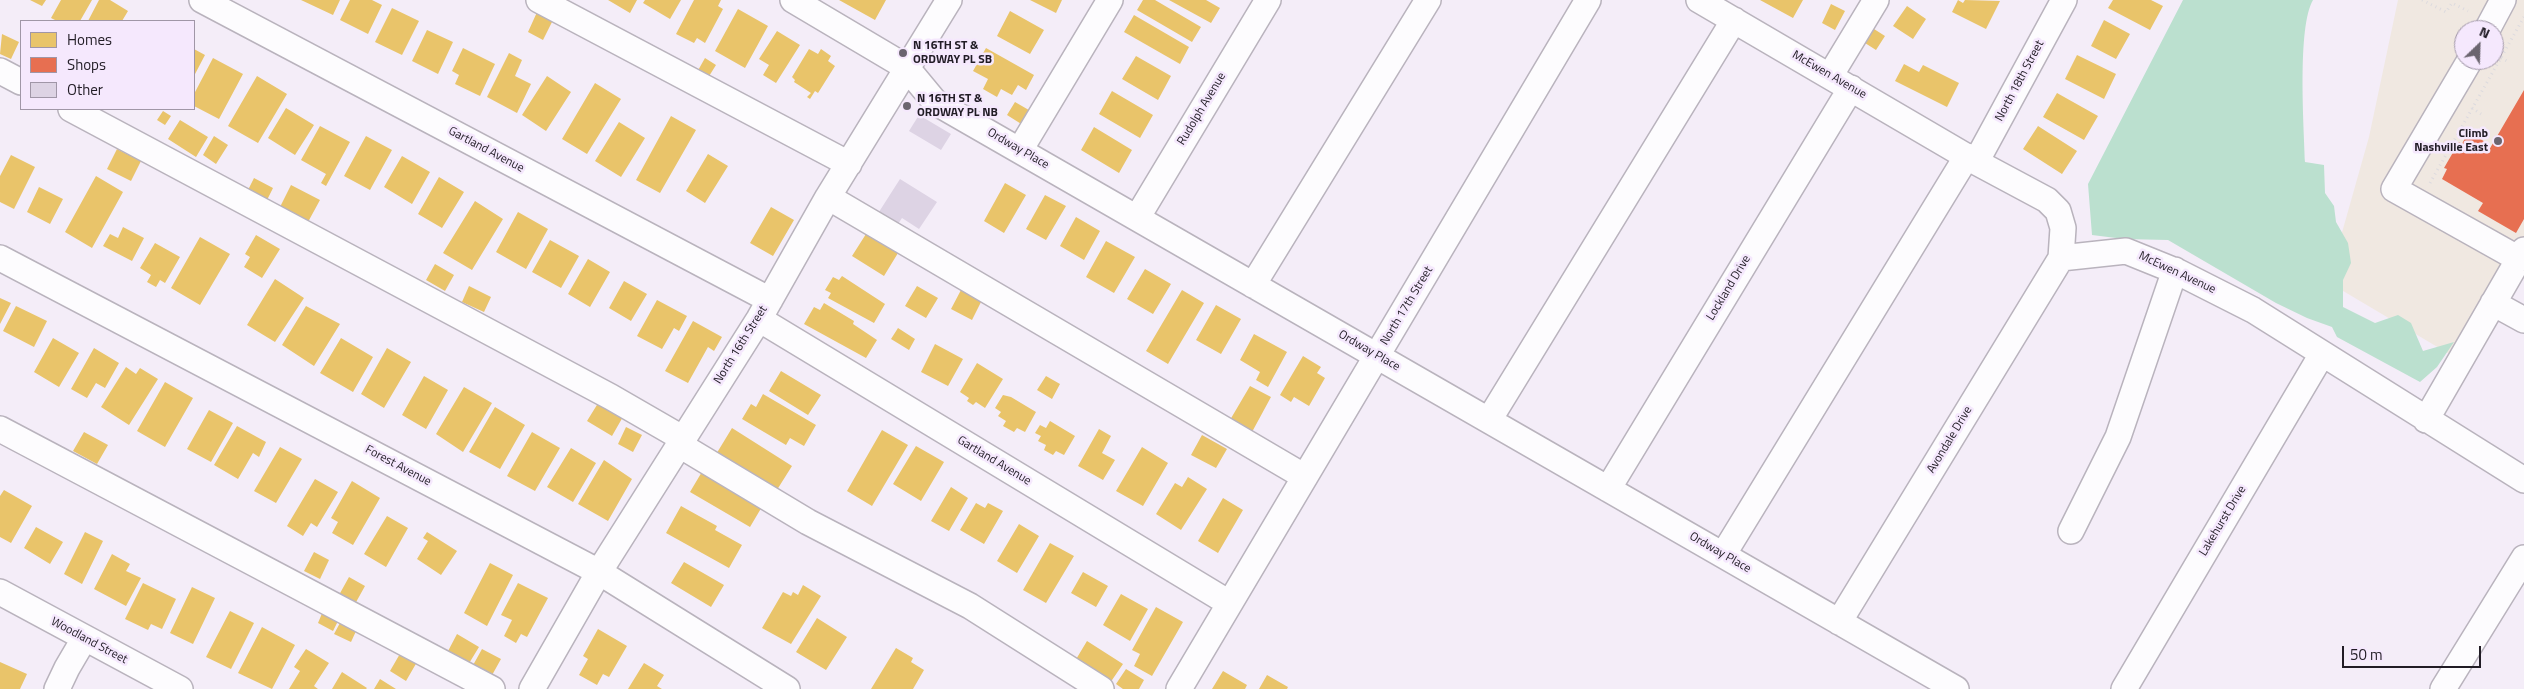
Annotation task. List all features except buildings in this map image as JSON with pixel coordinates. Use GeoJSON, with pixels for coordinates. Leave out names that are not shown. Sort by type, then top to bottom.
{"type":"FeatureCollection","features":[{"type":"Feature","properties":{"kind":"street","name":"Gartland Avenue"},"geometry":{"type":"LineString","coordinates":[[202,0],[764,309],[1229,603]]}},
{"type":"Feature","properties":{"kind":"street"},"geometry":{"type":"LineString","coordinates":[[539,0],[849,164]]}},
{"type":"Feature","properties":{"kind":"street","name":"Ordway Place"},"geometry":{"type":"LineString","coordinates":[[793,0],[906,67],[935,102],[1956,689]]}},
{"type":"Feature","properties":{"kind":"street","name":"North 16th Street"},"geometry":{"type":"LineString","coordinates":[[532,689],[599,572],[764,309],[828,197],[906,67],[949,0]]}},
{"type":"Feature","properties":{"kind":"street"},"geometry":{"type":"LineString","coordinates":[[1020,150],[1110,0]]}},
{"type":"Feature","properties":{"kind":"street","name":"Rudolph Avenue"},"geometry":{"type":"LineString","coordinates":[[1137,218],[1268,0]]}},
{"type":"Feature","properties":{"kind":"street"},"geometry":{"type":"LineString","coordinates":[[1253,285],[1428,0]]}},
{"type":"Feature","properties":{"kind":"street","name":"North 17th Street"},"geometry":{"type":"LineString","coordinates":[[1180,689],[1229,603],[1588,0]]}},
{"type":"Feature","properties":{"kind":"street","name":"McEwen Avenue"},"geometry":{"type":"LineString","coordinates":[[1699,0],[1972,159],[2047,200],[2058,211],[2063,228],[2061,258],[2126,251],[2174,270],[2253,310],[2524,480]]}},
{"type":"Feature","properties":{"kind":"street","name":"Lockland Drive"},"geometry":{"type":"LineString","coordinates":[[1608,489],[1840,82],[1876,0]]}},
{"type":"Feature","properties":{"kind":"street","name":"North 18th Street"},"geometry":{"type":"LineString","coordinates":[[1724,555],[1972,159],[2064,0]]}},
{"type":"Feature","properties":{"kind":"street"},"geometry":{"type":"LineString","coordinates":[[2492,20],[2503,0]]}},
{"type":"Feature","properties":{"kind":"street"},"geometry":{"type":"LineString","coordinates":[[1489,420],[1734,20]]}},
{"type":"Feature","properties":{"kind":"street"},"geometry":{"type":"LineString","coordinates":[[2426,420],[2521,254],[2394,189],[2464,70]]}},
{"type":"Feature","properties":{"kind":"street"},"geometry":{"type":"LineString","coordinates":[[0,71],[20,81]]}},
{"type":"Feature","properties":{"kind":"street"},"geometry":{"type":"LineString","coordinates":[[72,110],[610,396],[800,518],[970,606],[1101,689]]}},
{"type":"Feature","properties":{"kind":"street"},"geometry":{"type":"LineString","coordinates":[[828,197],[1305,478]]}},
{"type":"Feature","properties":{"kind":"street","name":"Forest Avenue"},"geometry":{"type":"LineString","coordinates":[[0,258],[599,572],[787,689]]}},
{"type":"Feature","properties":{"kind":"street","name":"Avondale Drive"},"geometry":{"type":"LineString","coordinates":[[1839,622],[2061,258]]}},
{"type":"Feature","properties":{"kind":"street"},"geometry":{"type":"LineString","coordinates":[[2071,532],[2118,437],[2174,270]]}},
{"type":"Feature","properties":{"kind":"street"},"geometry":{"type":"LineString","coordinates":[[2494,303],[2524,320]]}},
{"type":"Feature","properties":{"kind":"street","name":"Lakehurst Drive"},"geometry":{"type":"LineString","coordinates":[[2124,689],[2322,354]]}},
{"type":"Feature","properties":{"kind":"street"},"geometry":{"type":"LineString","coordinates":[[0,429],[492,689]]}},
{"type":"Feature","properties":{"kind":"street"},"geometry":{"type":"LineString","coordinates":[[2443,689],[2524,558]]}},
{"type":"Feature","properties":{"kind":"street","name":"Woodland Street"},"geometry":{"type":"LineString","coordinates":[[0,592],[84,639],[180,689]]}},
{"type":"Feature","properties":{"kind":"street"},"geometry":{"type":"LineString","coordinates":[[57,689],[66,668],[84,639]]}},
{"type":"Feature","properties":{"kind":"path"},"geometry":{"type":"LineString","coordinates":[[2422,0],[2446,12],[2452,3],[2468,11]]}},
{"type":"Feature","properties":{"kind":"path"},"geometry":{"type":"LineString","coordinates":[[2504,53],[2524,17]]}},
{"type":"Feature","properties":{"kind":"path"},"geometry":{"type":"LineString","coordinates":[[2504,60],[2509,62]]}},
{"type":"Feature","properties":{"kind":"path"},"geometry":{"type":"LineString","coordinates":[[2430,183],[2494,70]]}},
{"type":"Feature","properties":{"kind":"path"},"geometry":{"type":"LineString","coordinates":[[2472,108],[2481,114]]}},
{"type":"Feature","properties":{"kind":"shaded area"},"geometry":{"type":"Polygon","coordinates":[[[2398,0],[2524,0],[2524,250],[2461,361],[2328,282],[2369,137],[2398,0]]]}},
{"type":"Feature","properties":{"kind":"green space"},"geometry":{"type":"Polygon","coordinates":[[[2183,0],[2313,0],[2308,13],[2303,54],[2305,162],[2324,165],[2325,193],[2334,206],[2336,222],[2348,243],[2351,263],[2343,280],[2343,307],[2375,323],[2398,315],[2411,323],[2423,351],[2454,342],[2437,367],[2420,382],[2337,337],[2332,327],[2307,318],[2276,303],[2168,240],[2124,239],[2092,235],[2088,184],[2183,0]]]}},
{"type":"Feature","properties":{"kind":"place","name":"N 16TH ST & ORDWAY PL SB"},"geometry":{"type":"Point","coordinates":[903,53]}},
{"type":"Feature","properties":{"kind":"place","name":"N 16TH ST & ORDWAY PL NB"},"geometry":{"type":"Point","coordinates":[907,106]}},
{"type":"Feature","properties":{"kind":"place","name":"Climb Nashville East"},"geometry":{"type":"Point","coordinates":[2498,141]}}]}
